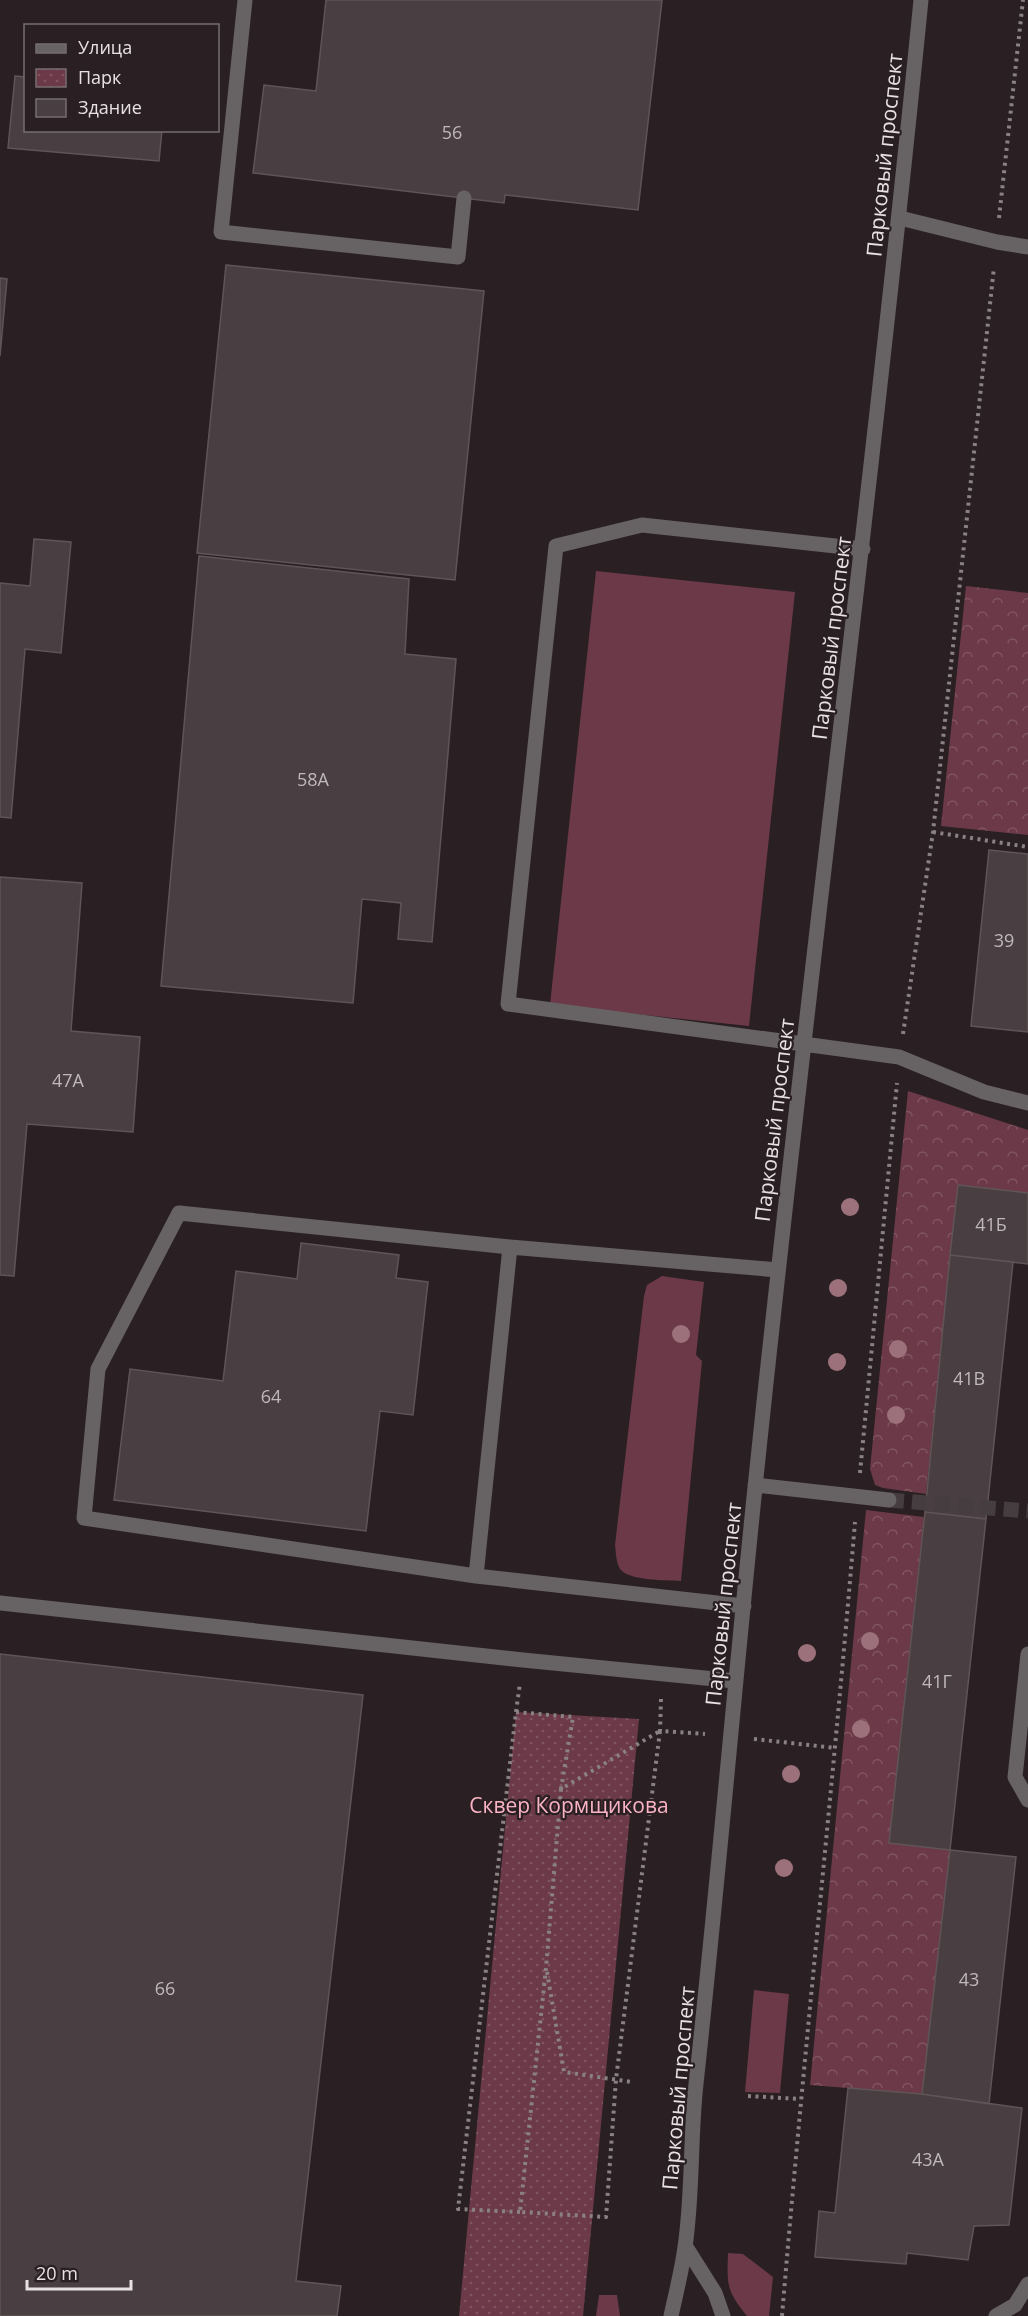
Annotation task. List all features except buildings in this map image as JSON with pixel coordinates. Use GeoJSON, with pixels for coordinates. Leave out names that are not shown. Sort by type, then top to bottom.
{"type":"FeatureCollection","features":[{"type":"Feature","properties":{"kind":"street"},"geometry":{"type":"LineString","coordinates":[[245,0],[221,232],[458,257],[464,198]]}},
{"type":"Feature","properties":{"kind":"street","name":"Парковый проспект"},"geometry":{"type":"LineString","coordinates":[[671,2316],[686,2247],[695,2090],[706,2005],[755,1485],[804,1043],[863,549],[900,218],[921,0]]}},
{"type":"Feature","properties":{"kind":"street"},"geometry":{"type":"LineString","coordinates":[[900,218],[997,242],[1028,246]]}},
{"type":"Feature","properties":{"kind":"street"},"geometry":{"type":"LineString","coordinates":[[863,549],[642,525],[556,546],[508,1004],[899,1057],[984,1092],[1028,1103]]}},
{"type":"Feature","properties":{"kind":"street"},"geometry":{"type":"LineString","coordinates":[[744,1606],[476,1576],[84,1518],[98,1369],[179,1213],[510,1247],[778,1270]]}},
{"type":"Feature","properties":{"kind":"street"},"geometry":{"type":"LineString","coordinates":[[476,1576],[510,1247]]}},
{"type":"Feature","properties":{"kind":"street"},"geometry":{"type":"LineString","coordinates":[[755,1485],[889,1500]]}},
{"type":"Feature","properties":{"kind":"street"},"geometry":{"type":"LineString","coordinates":[[0,1604],[523,1660],[735,1680]]}},
{"type":"Feature","properties":{"kind":"street"},"geometry":{"type":"LineString","coordinates":[[1028,1654],[1016,1777],[1028,1800]]}},
{"type":"Feature","properties":{"kind":"street"},"geometry":{"type":"LineString","coordinates":[[686,2247],[715,2293],[723,2316]]}},
{"type":"Feature","properties":{"kind":"street"},"geometry":{"type":"LineString","coordinates":[[996,2316],[1015,2305],[1028,2284]]}},
{"type":"Feature","properties":{"kind":"path"},"geometry":{"type":"LineString","coordinates":[[782,2316],[800,2099],[836,1749],[857,1496],[899,1057],[933,832],[1023,0]]}},
{"type":"Feature","properties":{"kind":"path"},"geometry":{"type":"LineString","coordinates":[[933,832],[1028,847]]}},
{"type":"Feature","properties":{"kind":"path"},"geometry":{"type":"LineString","coordinates":[[520,2212],[546,1968],[561,1789],[573,1717],[516,1712],[458,2209],[606,2217],[616,2079],[660,1731],[561,1789]]}},
{"type":"Feature","properties":{"kind":"path"},"geometry":{"type":"LineString","coordinates":[[546,1968],[564,2072],[632,2082]]}},
{"type":"Feature","properties":{"kind":"path"},"geometry":{"type":"LineString","coordinates":[[748,2096],[800,2099]]}},
{"type":"Feature","properties":{"kind":"green space"},"geometry":{"type":"Polygon","coordinates":[[[596,571],[795,592],[749,1026],[550,1005],[596,571]]]}},
{"type":"Feature","properties":{"kind":"green space"},"geometry":{"type":"Polygon","coordinates":[[[966,586],[1028,593],[1028,835],[941,826],[966,586]]]}},
{"type":"Feature","properties":{"kind":"green space"},"geometry":{"type":"Polygon","coordinates":[[[908,1091],[1028,1130],[1028,1193],[958,1185],[926,1494],[875,1485],[870,1469],[908,1091]]]}},
{"type":"Feature","properties":{"kind":"green space"},"geometry":{"type":"Polygon","coordinates":[[[662,1276],[704,1282],[696,1355],[702,1361],[681,1581],[648,1579],[625,1573],[620,1569],[615,1545],[644,1296],[647,1285],[662,1276]]]}},
{"type":"Feature","properties":{"kind":"green space"},"geometry":{"type":"Polygon","coordinates":[[[866,1510],[924,1517],[889,1842],[950,1850],[922,2094],[810,2085],[866,1510]]]}},
{"type":"Feature","properties":{"kind":"green space","name":"Сквер Кормщикова"},"geometry":{"type":"Polygon","coordinates":[[[516,1712],[639,1719],[583,2316],[459,2316],[516,1712]]]}},
{"type":"Feature","properties":{"kind":"green space"},"geometry":{"type":"Polygon","coordinates":[[[754,1990],[789,1994],[780,2093],[745,2092],[754,1990]]]}},
{"type":"Feature","properties":{"kind":"green space"},"geometry":{"type":"Polygon","coordinates":[[[728,2253],[743,2254],[773,2277],[769,2316],[747,2316],[735,2300],[729,2287],[728,2253]]]}},
{"type":"Feature","properties":{"kind":"green space"},"geometry":{"type":"Polygon","coordinates":[[[599,2295],[617,2295],[620,2316],[596,2316],[599,2295]]]}},
{"type":"Feature","properties":{"kind":"tunnel"},"geometry":{"type":"LineString","coordinates":[[889,1500],[1028,1511]]}}]}
